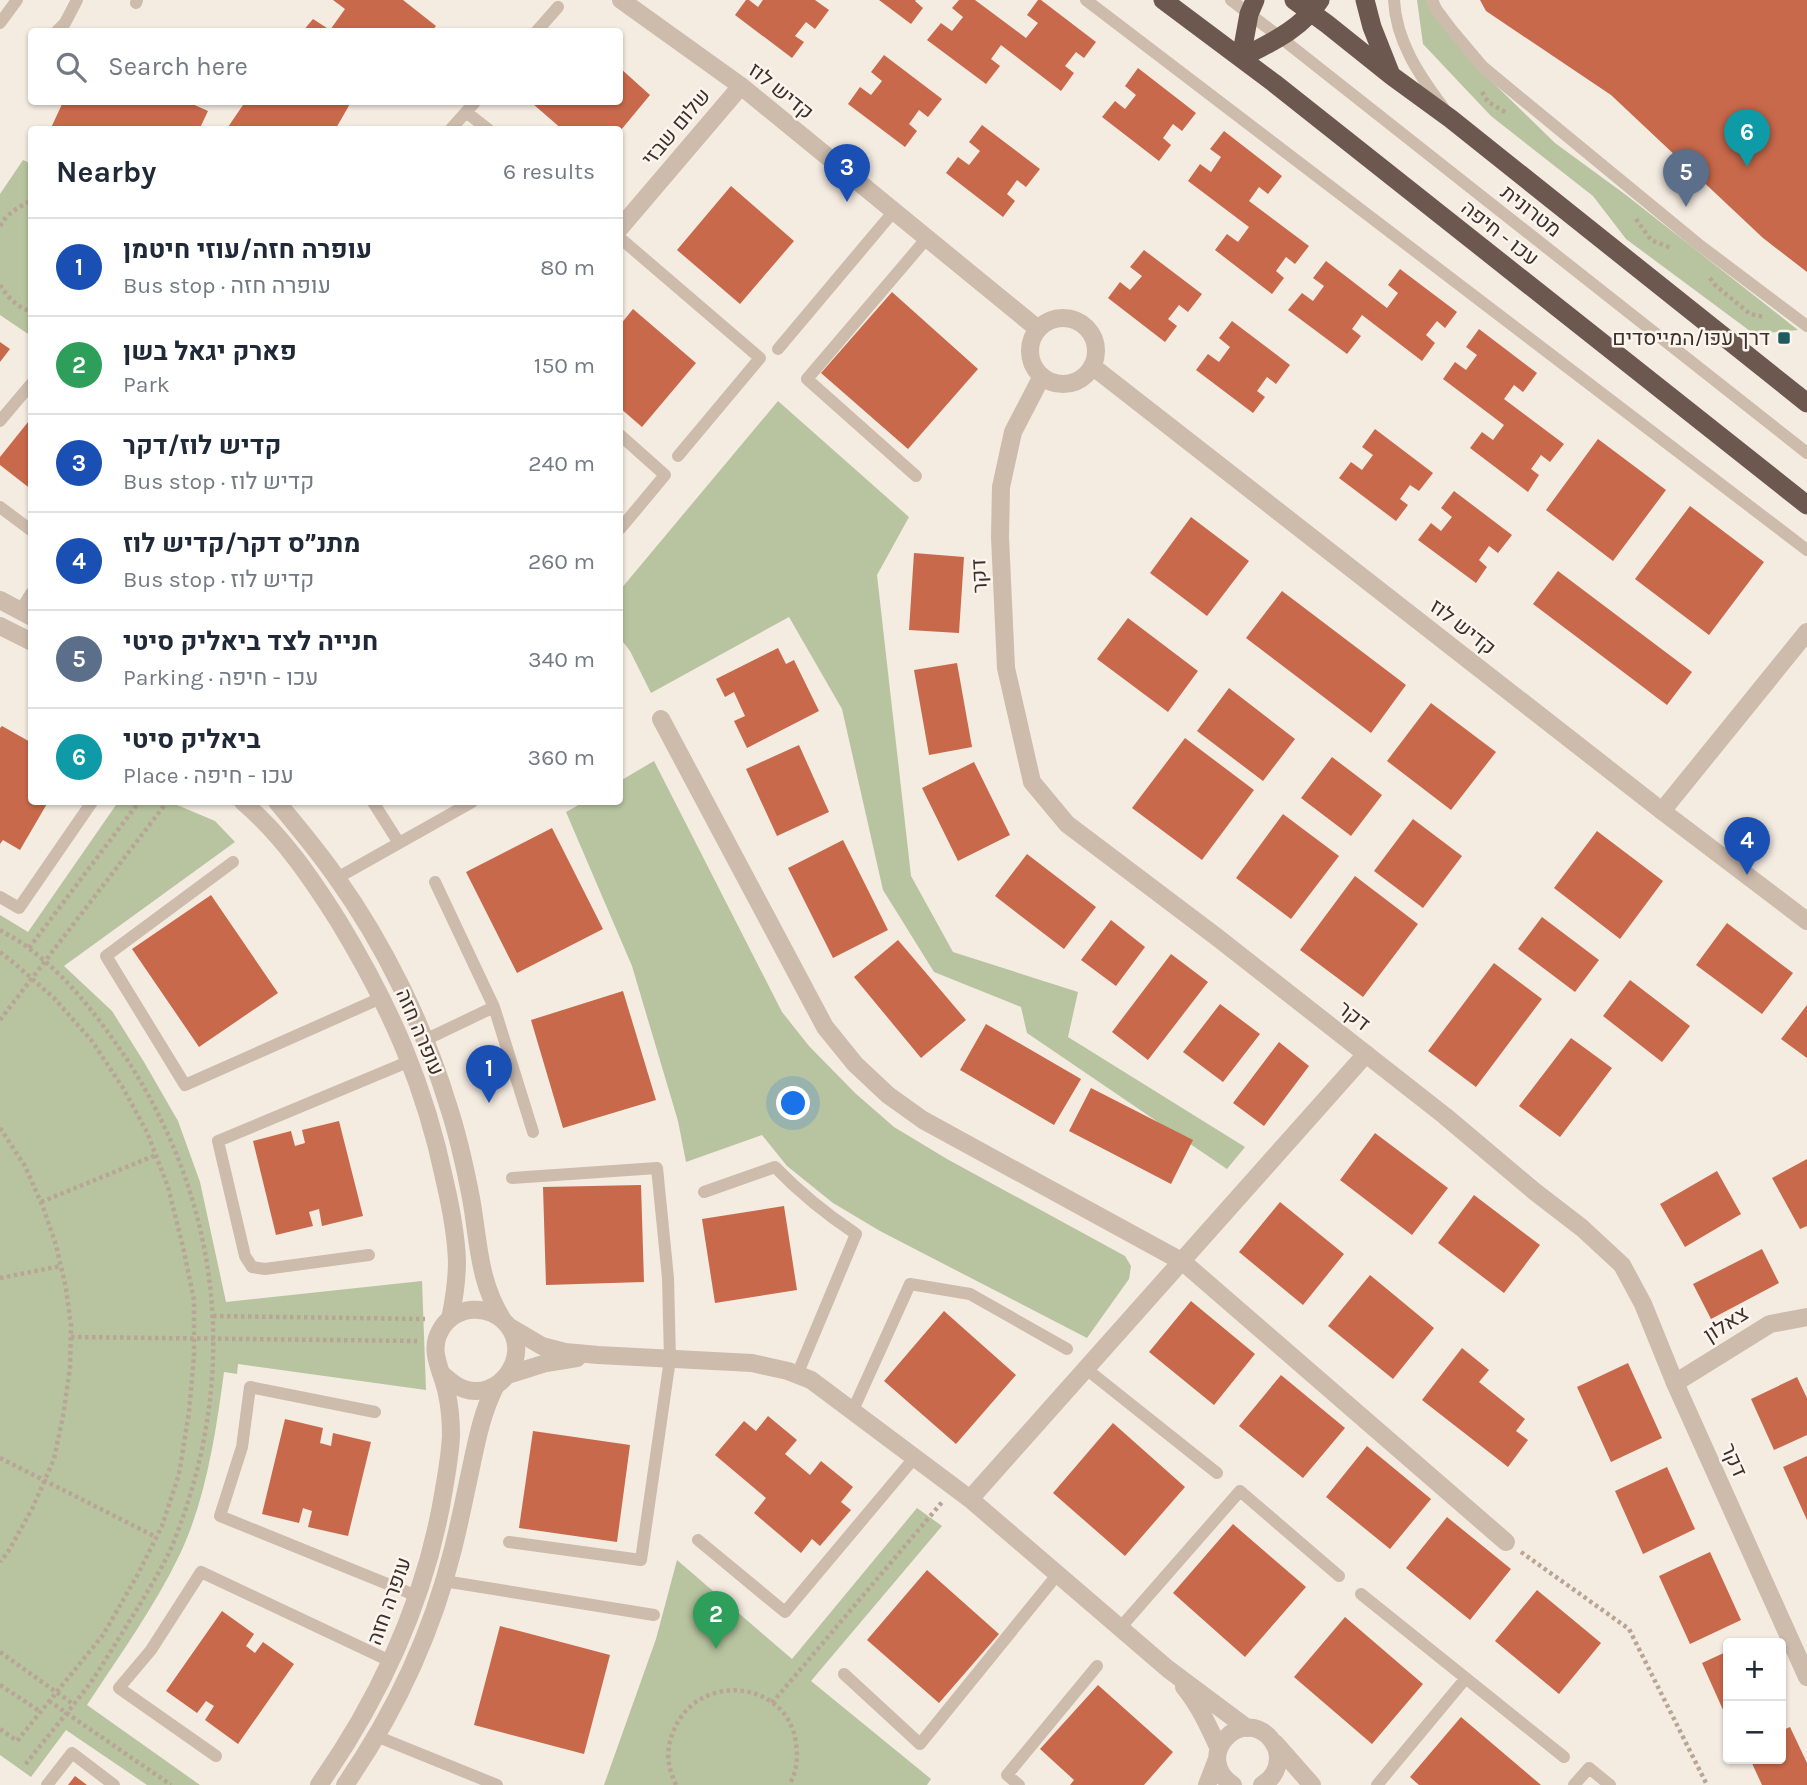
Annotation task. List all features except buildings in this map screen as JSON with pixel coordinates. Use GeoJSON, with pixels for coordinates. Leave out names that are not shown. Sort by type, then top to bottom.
{"type":"FeatureCollection","features":[{"type":"Feature","properties":{"kind":"highway","name":"עכו - חיפה"},"geometry":{"type":"LineString","coordinates":[[1163,0],[1241,58],[1807,505]]}},
{"type":"Feature","properties":{"kind":"highway"},"geometry":{"type":"LineString","coordinates":[[1294,0],[1316,6],[1392,76],[1451,119],[1807,403]]}},
{"type":"Feature","properties":{"kind":"highway"},"geometry":{"type":"LineString","coordinates":[[1365,0],[1372,27],[1392,76]]}},
{"type":"Feature","properties":{"kind":"highway"},"geometry":{"type":"LineString","coordinates":[[1241,58],[1281,38],[1316,6]]}},
{"type":"Feature","properties":{"kind":"highway"},"geometry":{"type":"LineString","coordinates":[[1241,58],[1252,7]]}},
{"type":"Feature","properties":{"kind":"street","name":"קדיש לוז"},"geometry":{"type":"LineString","coordinates":[[621,0],[741,86],[1038,329]]}},
{"type":"Feature","properties":{"kind":"street","name":"שלום שבזי"},"geometry":{"type":"LineString","coordinates":[[623,225],[741,86]]}},
{"type":"Feature","properties":{"kind":"street"},"geometry":{"type":"LineString","coordinates":[[1056,318],[1077,321],[1086,327],[1093,335],[1096,346],[1092,366],[1078,380],[1060,384],[1050,382],[1035,368],[1031,359],[1030,348],[1038,329],[1056,318]]}},
{"type":"Feature","properties":{"kind":"street","name":"קדיש לוז"},"geometry":{"type":"LineString","coordinates":[[1092,366],[1807,921]]}},
{"type":"Feature","properties":{"kind":"street","name":"דקר"},"geometry":{"type":"LineString","coordinates":[[1042,376],[1013,432],[1001,488],[1000,537],[1006,668],[1032,782],[1068,824],[1445,1116],[1582,1228],[1622,1265],[1643,1304],[1675,1383],[1807,1677]]}},
{"type":"Feature","properties":{"kind":"street"},"geometry":{"type":"LineString","coordinates":[[0,600],[26,614]]}},
{"type":"Feature","properties":{"kind":"street"},"geometry":{"type":"LineString","coordinates":[[0,626],[28,640]]}},
{"type":"Feature","properties":{"kind":"street"},"geometry":{"type":"LineString","coordinates":[[1662,811],[1807,632]]}},
{"type":"Feature","properties":{"kind":"street"},"geometry":{"type":"LineString","coordinates":[[662,719],[825,1027],[855,1064],[888,1095],[923,1120],[1183,1262],[1506,1542]]}},
{"type":"Feature","properties":{"kind":"street","name":"עופרה חזה"},"geometry":{"type":"LineString","coordinates":[[246,805],[267,825],[307,874],[348,937],[411,1061],[430,1117],[451,1213],[457,1260],[450,1319]]}},
{"type":"Feature","properties":{"kind":"street","name":"עופרה חזה"},"geometry":{"type":"LineString","coordinates":[[279,805],[337,877],[377,943],[425,1040],[449,1105],[471,1198],[485,1283],[493,1303],[506,1323]]}},
{"type":"Feature","properties":{"kind":"street"},"geometry":{"type":"LineString","coordinates":[[970,1499],[1366,1054]]}},
{"type":"Feature","properties":{"kind":"street"},"geometry":{"type":"LineString","coordinates":[[598,1355],[546,1363],[479,1391],[465,1390],[442,1374],[435,1347],[438,1334],[445,1323],[467,1310],[480,1309],[492,1313],[542,1346],[565,1352],[752,1363],[811,1380],[955,1487],[1168,1669],[1247,1728]]}},
{"type":"Feature","properties":{"kind":"street","name":"צאלון"},"geometry":{"type":"LineString","coordinates":[[1675,1383],[1770,1324],[1807,1317]]}},
{"type":"Feature","properties":{"kind":"street"},"geometry":{"type":"LineString","coordinates":[[345,1785],[399,1694],[416,1657],[444,1581],[488,1400],[513,1368],[517,1354],[516,1342],[506,1323]]}},
{"type":"Feature","properties":{"kind":"street","name":"עופרה חזה"},"geometry":{"type":"LineString","coordinates":[[319,1785],[367,1710],[417,1596],[440,1516],[451,1436],[442,1374]]}},
{"type":"Feature","properties":{"kind":"street"},"geometry":{"type":"LineString","coordinates":[[1168,1669],[1191,1696],[1207,1723],[1218,1754],[1219,1770],[1227,1781],[1234,1785]]}},
{"type":"Feature","properties":{"kind":"street"},"geometry":{"type":"LineString","coordinates":[[1207,1785],[1224,1739],[1232,1732],[1247,1728],[1267,1734],[1312,1785]]}},
{"type":"Feature","properties":{"kind":"street"},"geometry":{"type":"LineString","coordinates":[[1262,1785],[1274,1774],[1278,1764],[1275,1744]]}},
{"type":"Feature","properties":{"kind":"lane"},"geometry":{"type":"LineString","coordinates":[[0,23],[17,0]]}},
{"type":"Feature","properties":{"kind":"lane"},"geometry":{"type":"LineString","coordinates":[[60,28],[77,0]]}},
{"type":"Feature","properties":{"kind":"lane"},"geometry":{"type":"LineString","coordinates":[[1086,0],[1807,550]]}},
{"type":"Feature","properties":{"kind":"lane","name":"מטרונית"},"geometry":{"type":"LineString","coordinates":[[1231,0],[1252,7],[1281,38],[1807,453]]}},
{"type":"Feature","properties":{"kind":"lane"},"geometry":{"type":"LineString","coordinates":[[1394,0],[1399,30],[1406,48],[1420,75],[1451,119]]}},
{"type":"Feature","properties":{"kind":"lane"},"geometry":{"type":"LineString","coordinates":[[1432,0],[1451,29],[1483,67],[1698,244],[1807,326]]}},
{"type":"Feature","properties":{"kind":"lane"},"geometry":{"type":"LineString","coordinates":[[539,28],[558,6]]}},
{"type":"Feature","properties":{"kind":"lane"},"geometry":{"type":"LineString","coordinates":[[454,126],[472,105]]}},
{"type":"Feature","properties":{"kind":"lane"},"geometry":{"type":"LineString","coordinates":[[466,112],[484,126]]}},
{"type":"Feature","properties":{"kind":"lane"},"geometry":{"type":"LineString","coordinates":[[778,349],[894,211]]}},
{"type":"Feature","properties":{"kind":"lane"},"geometry":{"type":"LineString","coordinates":[[623,232],[760,358],[678,456]]}},
{"type":"Feature","properties":{"kind":"lane"},"geometry":{"type":"LineString","coordinates":[[916,476],[807,379],[927,238]]}},
{"type":"Feature","properties":{"kind":"lane"},"geometry":{"type":"LineString","coordinates":[[0,421],[28,388]]}},
{"type":"Feature","properties":{"kind":"lane"},"geometry":{"type":"LineString","coordinates":[[623,438],[665,475],[623,525]]}},
{"type":"Feature","properties":{"kind":"lane"},"geometry":{"type":"LineString","coordinates":[[0,506],[28,528]]}},
{"type":"Feature","properties":{"kind":"lane"},"geometry":{"type":"LineString","coordinates":[[0,897],[19,908],[90,805]]}},
{"type":"Feature","properties":{"kind":"lane"},"geometry":{"type":"LineString","coordinates":[[375,805],[399,843]]}},
{"type":"Feature","properties":{"kind":"lane"},"geometry":{"type":"LineString","coordinates":[[337,877],[467,805]]}},
{"type":"Feature","properties":{"kind":"lane"},"geometry":{"type":"LineString","coordinates":[[233,862],[106,956],[185,1085],[381,998]]}},
{"type":"Feature","properties":{"kind":"lane"},"geometry":{"type":"LineString","coordinates":[[435,882],[494,1007],[533,1132]]}},
{"type":"Feature","properties":{"kind":"lane"},"geometry":{"type":"LineString","coordinates":[[425,1040],[494,1007]]}},
{"type":"Feature","properties":{"kind":"lane"},"geometry":{"type":"LineString","coordinates":[[369,1255],[265,1269],[252,1267],[245,1256],[218,1141],[411,1061]]}},
{"type":"Feature","properties":{"kind":"lane"},"geometry":{"type":"LineString","coordinates":[[704,1192],[775,1167],[826,1214],[856,1234],[797,1375]]}},
{"type":"Feature","properties":{"kind":"lane"},"geometry":{"type":"LineString","coordinates":[[509,1542],[641,1560],[670,1359],[668,1278],[657,1168],[512,1178]]}},
{"type":"Feature","properties":{"kind":"lane"},"geometry":{"type":"LineString","coordinates":[[853,1410],[910,1284],[970,1294],[1066,1349]]}},
{"type":"Feature","properties":{"kind":"lane"},"geometry":{"type":"LineString","coordinates":[[1085,1368],[1217,1473]]}},
{"type":"Feature","properties":{"kind":"lane"},"geometry":{"type":"LineString","coordinates":[[375,1412],[250,1387],[242,1447],[220,1516],[417,1596]]}},
{"type":"Feature","properties":{"kind":"lane"},"geometry":{"type":"LineString","coordinates":[[698,1540],[785,1612],[915,1457]]}},
{"type":"Feature","properties":{"kind":"lane"},"geometry":{"type":"LineString","coordinates":[[1120,1628],[1240,1490],[1339,1576]]}},
{"type":"Feature","properties":{"kind":"lane"},"geometry":{"type":"LineString","coordinates":[[216,1756],[120,1688],[151,1650],[201,1572],[390,1661]]}},
{"type":"Feature","properties":{"kind":"lane"},"geometry":{"type":"LineString","coordinates":[[844,1674],[920,1744],[1057,1574]]}},
{"type":"Feature","properties":{"kind":"lane"},"geometry":{"type":"LineString","coordinates":[[444,1581],[654,1615]]}},
{"type":"Feature","properties":{"kind":"lane"},"geometry":{"type":"LineString","coordinates":[[1361,1594],[1564,1757]]}},
{"type":"Feature","properties":{"kind":"lane"},"geometry":{"type":"LineString","coordinates":[[1019,1785],[1007,1775],[1097,1666]]}},
{"type":"Feature","properties":{"kind":"lane"},"geometry":{"type":"LineString","coordinates":[[1377,1785],[1466,1678]]}},
{"type":"Feature","properties":{"kind":"lane"},"geometry":{"type":"LineString","coordinates":[[376,1736],[497,1785]]}},
{"type":"Feature","properties":{"kind":"lane"},"geometry":{"type":"LineString","coordinates":[[47,1785],[72,1752],[114,1785]]}},
{"type":"Feature","properties":{"kind":"lane"},"geometry":{"type":"LineString","coordinates":[[1574,1785],[1589,1768],[1610,1785]]}},
{"type":"Feature","properties":{"kind":"path"},"geometry":{"type":"LineString","coordinates":[[0,226],[15,208],[28,202]]}},
{"type":"Feature","properties":{"kind":"path"},"geometry":{"type":"LineString","coordinates":[[0,285],[7,297],[28,311]]}},
{"type":"Feature","properties":{"kind":"path"},"geometry":{"type":"LineString","coordinates":[[29,948],[137,805]]}},
{"type":"Feature","properties":{"kind":"path"},"geometry":{"type":"LineString","coordinates":[[0,1020],[165,805]]}},
{"type":"Feature","properties":{"kind":"path"},"geometry":{"type":"LineString","coordinates":[[0,930],[45,961],[84,1001],[113,1038],[146,1089],[169,1135],[186,1180],[202,1236],[212,1291],[214,1338],[212,1387],[201,1453],[174,1543],[153,1583],[90,1682],[26,1765]]}},
{"type":"Feature","properties":{"kind":"path"},"geometry":{"type":"LineString","coordinates":[[0,952],[54,999],[92,1041],[123,1088],[147,1132],[167,1187],[194,1300],[194,1356],[189,1412],[179,1474],[162,1526],[103,1635],[17,1741],[0,1729]]}},
{"type":"Feature","properties":{"kind":"path"},"geometry":{"type":"LineString","coordinates":[[0,1128],[25,1166],[56,1245],[66,1288],[71,1337],[70,1368],[54,1459],[20,1531],[0,1562]]}},
{"type":"Feature","properties":{"kind":"path"},"geometry":{"type":"LineString","coordinates":[[41,1202],[156,1155]]}},
{"type":"Feature","properties":{"kind":"path"},"geometry":{"type":"LineString","coordinates":[[0,1278],[61,1266]]}},
{"type":"Feature","properties":{"kind":"path"},"geometry":{"type":"LineString","coordinates":[[212,1316],[450,1319]]}},
{"type":"Feature","properties":{"kind":"path"},"geometry":{"type":"LineString","coordinates":[[71,1337],[437,1341]]}},
{"type":"Feature","properties":{"kind":"path"},"geometry":{"type":"LineString","coordinates":[[0,1458],[156,1537]]}},
{"type":"Feature","properties":{"kind":"path"},"geometry":{"type":"LineString","coordinates":[[772,1703],[955,1487]]}},
{"type":"Feature","properties":{"kind":"path"},"geometry":{"type":"LineString","coordinates":[[1506,1542],[1629,1629],[1707,1785]]}},
{"type":"Feature","properties":{"kind":"path"},"geometry":{"type":"LineString","coordinates":[[0,1652],[73,1704]]}},
{"type":"Feature","properties":{"kind":"path"},"geometry":{"type":"LineString","coordinates":[[0,1685],[41,1712]]}},
{"type":"Feature","properties":{"kind":"path"},"geometry":{"type":"LineString","coordinates":[[676,1785],[669,1764],[669,1742],[677,1721],[691,1705],[710,1693],[731,1689],[753,1693],[772,1703],[786,1718],[795,1737],[798,1758],[789,1785]]}},
{"type":"Feature","properties":{"kind":"path"},"geometry":{"type":"LineString","coordinates":[[50,1701],[172,1785]]}},
{"type":"Feature","properties":{"kind":"green space"},"geometry":{"type":"Polygon","coordinates":[[[1417,0],[1429,0],[1483,73],[1555,143],[1798,330],[1754,334],[1626,239],[1593,196],[1491,116],[1423,44],[1417,0]]]}},
{"type":"Feature","properties":{"kind":"green space"},"geometry":{"type":"Polygon","coordinates":[[[23,160],[28,162],[28,334],[0,315],[0,194],[23,160]]]}},
{"type":"Feature","properties":{"kind":"green space"},"geometry":{"type":"Polygon","coordinates":[[[778,401],[909,517],[877,575],[911,876],[953,952],[1078,992],[1068,1037],[1245,1147],[1227,1169],[1027,1033],[1021,1007],[934,972],[883,890],[842,709],[789,617],[651,693],[623,642],[623,586],[778,401]]]}},
{"type":"Feature","properties":{"kind":"green space"},"geometry":{"type":"Polygon","coordinates":[[[654,761],[782,1012],[809,1046],[855,1093],[894,1127],[947,1159],[1125,1256],[1131,1266],[1129,1279],[1087,1338],[880,1231],[833,1203],[787,1166],[762,1135],[686,1162],[678,1121],[632,966],[566,812],[579,805],[623,805],[623,779],[654,761]]]}},
{"type":"Feature","properties":{"kind":"green space"},"geometry":{"type":"Polygon","coordinates":[[[116,805],[177,805],[215,821],[235,842],[64,966],[112,1011],[178,1121],[200,1182],[226,1302],[422,1281],[426,1390],[238,1364],[237,1374],[224,1372],[209,1465],[189,1533],[159,1593],[87,1705],[200,1785],[147,1785],[66,1730],[31,1777],[0,1755],[0,915],[28,932],[116,805]]]}},
{"type":"Feature","properties":{"kind":"green space"},"geometry":{"type":"Polygon","coordinates":[[[917,1508],[942,1526],[811,1681],[931,1779],[927,1785],[604,1785],[656,1639],[677,1560],[792,1659],[917,1508]]]}},
{"type":"Feature","properties":{"kind":"place","name":"ביאליק סיטי"},"geometry":{"type":"Point","coordinates":[1747,167]}},
{"type":"Feature","properties":{"kind":"place","name":"קדיש לוז/דקר"},"geometry":{"type":"Point","coordinates":[847,202]}},
{"type":"Feature","properties":{"kind":"place","name":"חנייה לצד ביאליק סיטי"},"geometry":{"type":"Point","coordinates":[1686,207]}},
{"type":"Feature","properties":{"kind":"place","name":"דרך עכו/המייסדים"},"geometry":{"type":"Point","coordinates":[1784,338]}},
{"type":"Feature","properties":{"kind":"place","name":"מתנ״ס דקר/קדיש לוז"},"geometry":{"type":"Point","coordinates":[1747,875]}},
{"type":"Feature","properties":{"kind":"place","name":"עופרה חזה/עוזי חיטמן"},"geometry":{"type":"Point","coordinates":[489,1103]}},
{"type":"Feature","properties":{"kind":"place","name":"פארק יגאל בשן"},"geometry":{"type":"Point","coordinates":[716,1649]}}]}
